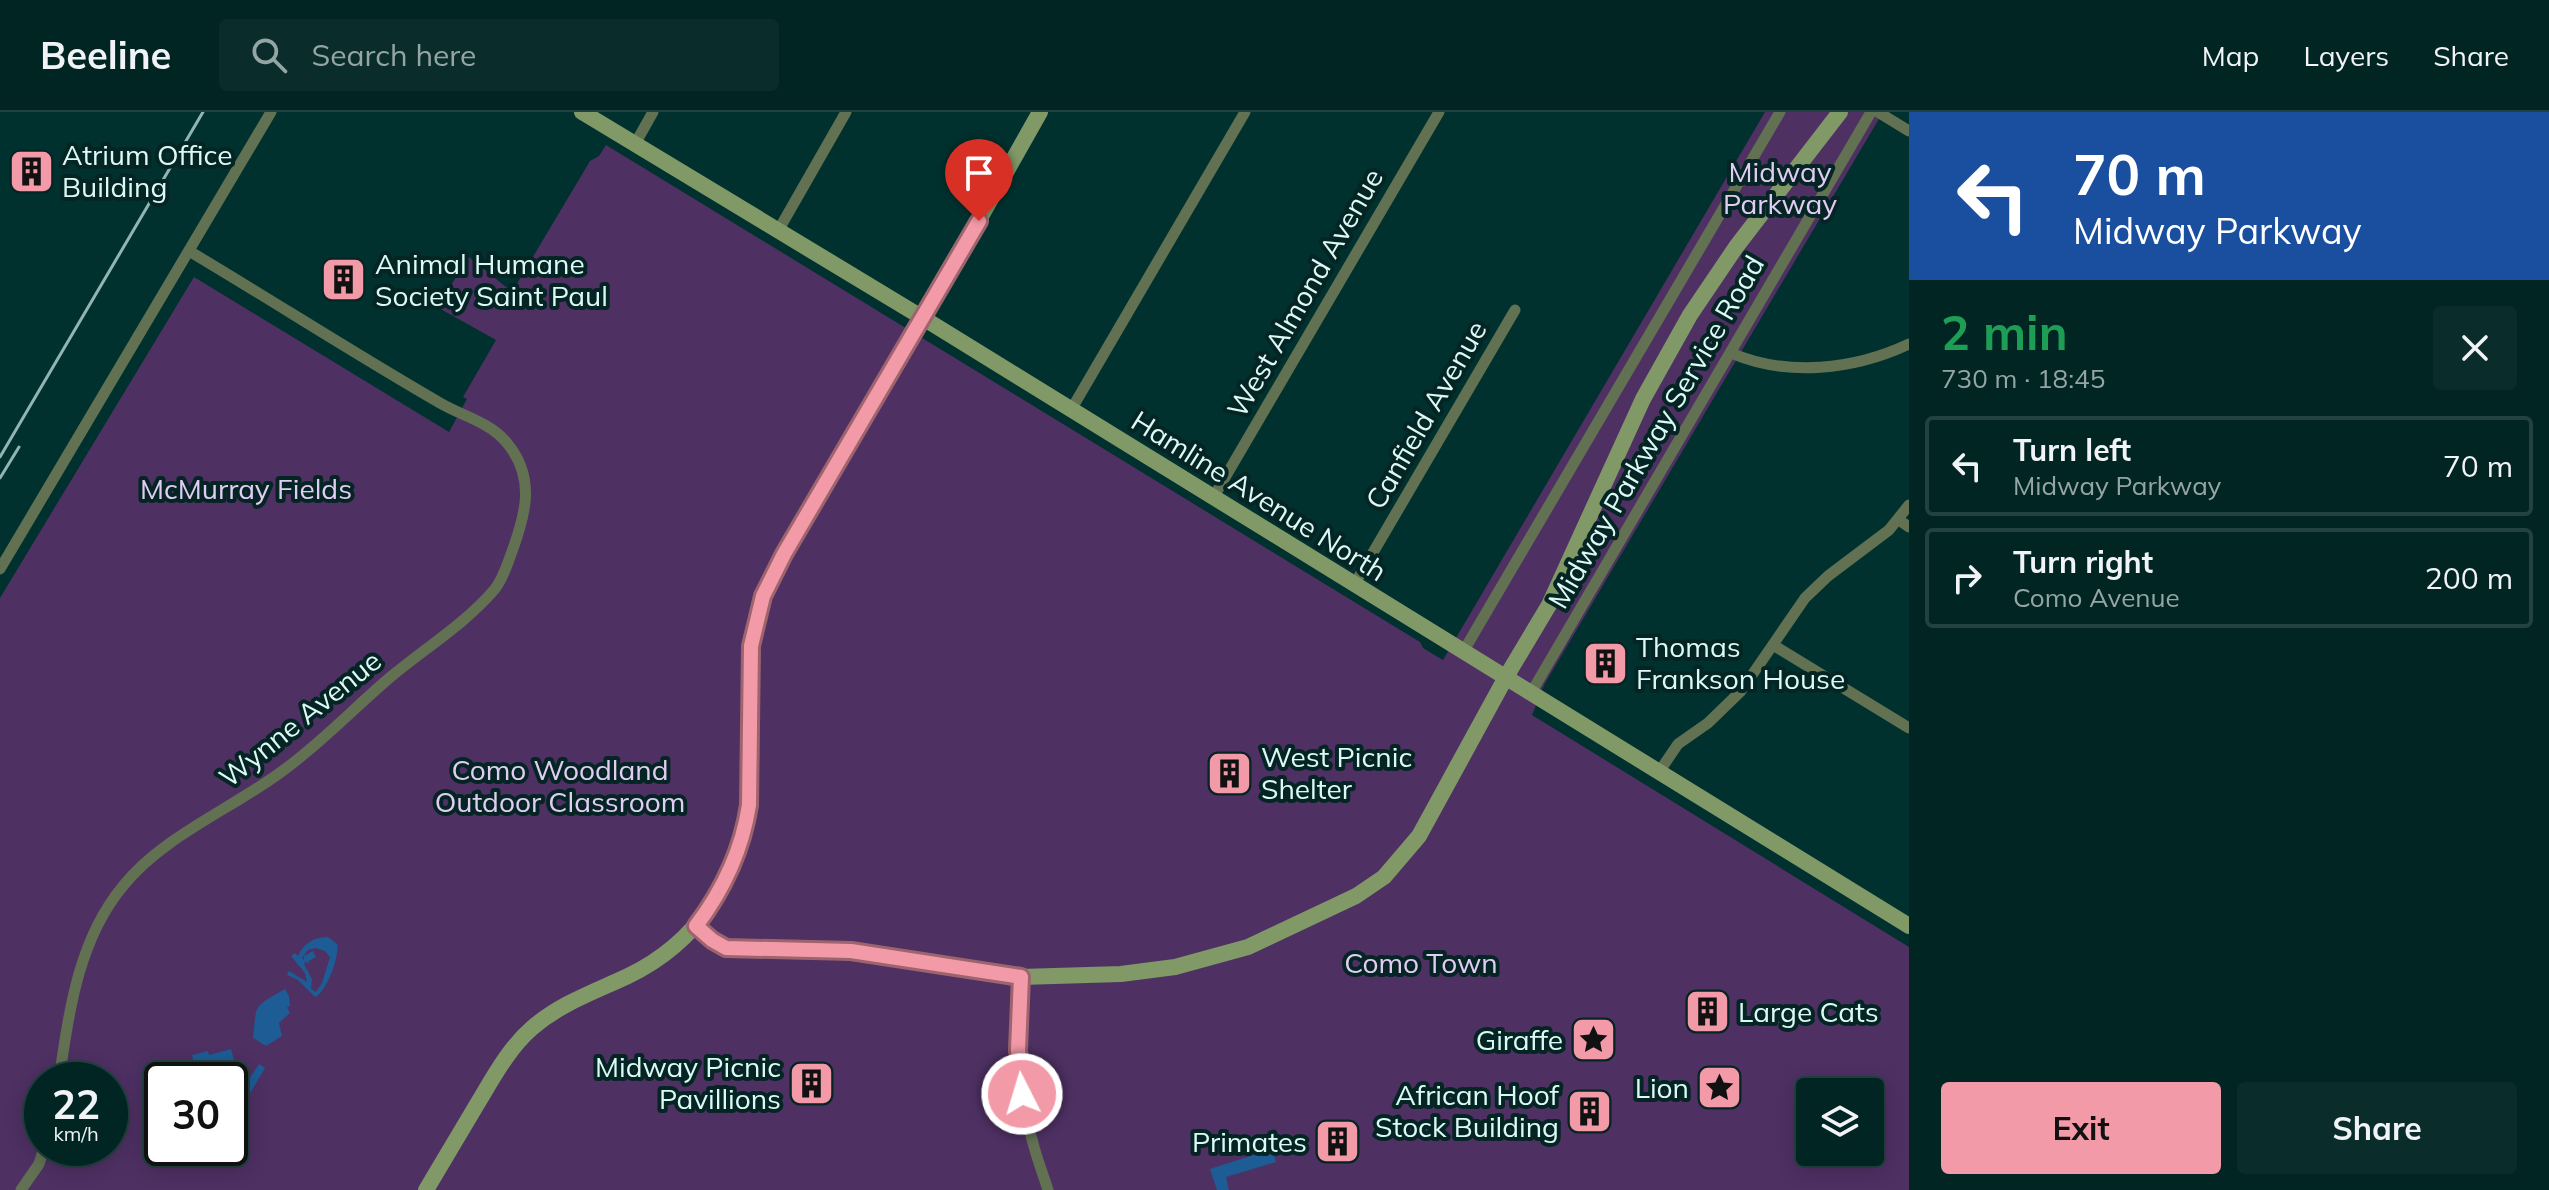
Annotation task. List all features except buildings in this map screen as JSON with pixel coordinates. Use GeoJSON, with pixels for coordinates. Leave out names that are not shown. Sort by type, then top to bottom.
{"type":"FeatureCollection","features":[{"type":"Feature","properties":{"kind":"street"},"geometry":{"type":"LineString","coordinates":[[0,569],[271,112]]}},
{"type":"Feature","properties":{"kind":"street","name":"Hamline Avenue North"},"geometry":{"type":"LineString","coordinates":[[582,112],[923,318],[1909,926]]}},
{"type":"Feature","properties":{"kind":"street"},"geometry":{"type":"LineString","coordinates":[[635,144],[653,112]]}},
{"type":"Feature","properties":{"kind":"street"},"geometry":{"type":"LineString","coordinates":[[778,231],[846,112]]}},
{"type":"Feature","properties":{"kind":"street"},"geometry":{"type":"LineString","coordinates":[[426,1190],[496,1073],[530,1029],[569,1002],[647,966],[696,926],[726,881],[735,863],[749,805],[751,646],[763,596],[784,554],[1040,112]]}},
{"type":"Feature","properties":{"kind":"street"},"geometry":{"type":"LineString","coordinates":[[1071,410],[1245,112]]}},
{"type":"Feature","properties":{"kind":"street","name":"West Almond Avenue"},"geometry":{"type":"LineString","coordinates":[[1213,498],[1439,112]]}},
{"type":"Feature","properties":{"kind":"street","name":"Midway Parkway Service Road"},"geometry":{"type":"LineString","coordinates":[[1463,652],[1780,112]]}},
{"type":"Feature","properties":{"kind":"street"},"geometry":{"type":"LineString","coordinates":[[696,926],[726,948],[851,951],[1021,977],[1121,974],[1175,967],[1248,947],[1356,896],[1384,877],[1419,836],[1562,581],[1635,417],[1690,315],[1736,247],[1840,112]]}},
{"type":"Feature","properties":{"kind":"street","name":"Midway Parkway Service Road"},"geometry":{"type":"LineString","coordinates":[[1531,693],[1871,112]]}},
{"type":"Feature","properties":{"kind":"street"},"geometry":{"type":"LineString","coordinates":[[1878,112],[1909,131]]}},
{"type":"Feature","properties":{"kind":"street","name":"Wynne Avenue"},"geometry":{"type":"LineString","coordinates":[[62,1062],[86,949],[107,908],[123,886],[160,850],[283,771],[411,659],[478,607],[498,586],[520,529],[528,491],[519,459],[500,434],[442,404],[189,251]]}},
{"type":"Feature","properties":{"kind":"street","name":"Canfield Avenue"},"geometry":{"type":"LineString","coordinates":[[1354,585],[1515,310]]}},
{"type":"Feature","properties":{"kind":"street"},"geometry":{"type":"LineString","coordinates":[[1731,353],[1784,366],[1833,367],[1876,357],[1909,344]]}},
{"type":"Feature","properties":{"kind":"street"},"geometry":{"type":"LineString","coordinates":[[1659,772],[1678,744],[1708,723],[1741,691],[1805,598],[1828,576],[1904,523],[1909,505]]}},
{"type":"Feature","properties":{"kind":"street"},"geometry":{"type":"LineString","coordinates":[[1773,645],[1909,728]]}},
{"type":"Feature","properties":{"kind":"street"},"geometry":{"type":"LineString","coordinates":[[1021,977],[1018,1050],[1022,1094],[1032,1141],[1048,1190]]}},
{"type":"Feature","properties":{"kind":"street"},"geometry":{"type":"LineString","coordinates":[[21,1190],[38,1166]]}},
{"type":"Feature","properties":{"kind":"green space"},"geometry":{"type":"Polygon","coordinates":[[[1765,112],[1883,112],[1544,685],[1532,715],[1909,947],[1909,1190],[0,1190],[0,598],[194,277],[449,432],[467,399],[463,397],[496,340],[437,307],[469,257],[512,292],[590,161],[599,156],[606,145],[1420,642],[1423,648],[1443,660],[1765,112]]]}},
{"type":"Feature","properties":{"kind":"water"},"geometry":{"type":"Polygon","coordinates":[[[323,937],[337,944],[337,950],[328,982],[315,997],[298,980],[287,975],[289,971],[307,982],[305,973],[291,956],[295,953],[298,956],[306,944],[323,937]],[[316,948],[308,950],[302,958],[304,960],[304,956],[313,951],[316,957],[304,964],[312,979],[311,989],[316,992],[330,957],[316,948]]]}},
{"type":"Feature","properties":{"kind":"water"},"geometry":{"type":"Polygon","coordinates":[[[285,989],[289,996],[290,1006],[287,1007],[290,1013],[279,1023],[282,1036],[266,1046],[253,1038],[256,1012],[261,1004],[285,989]]]}},
{"type":"Feature","properties":{"kind":"water"},"geometry":{"type":"Polygon","coordinates":[[[231,1049],[234,1062],[194,1062],[192,1055],[208,1051],[209,1055],[231,1049]]]}},
{"type":"Feature","properties":{"kind":"water"},"geometry":{"type":"Polygon","coordinates":[[[259,1064],[265,1068],[248,1097],[248,1081],[259,1064]]]}},
{"type":"Feature","properties":{"kind":"water"},"geometry":{"type":"Polygon","coordinates":[[[1272,1149],[1276,1162],[1226,1177],[1229,1190],[1217,1190],[1210,1169],[1272,1149]]]}},
{"type":"Feature","properties":{"kind":"railway"},"geometry":{"type":"LineString","coordinates":[[0,457],[203,112]]}},
{"type":"Feature","properties":{"kind":"railway"},"geometry":{"type":"LineString","coordinates":[[0,478],[19,447]]}},
{"type":"Feature","properties":{"kind":"place","name":"Atrium Office Building"},"geometry":{"type":"Point","coordinates":[31,171]}},
{"type":"Feature","properties":{"kind":"place","name":"Animal Humane Society Saint Paul"},"geometry":{"type":"Point","coordinates":[344,280]}},
{"type":"Feature","properties":{"kind":"place","name":"Thomas Frankson House"},"geometry":{"type":"Point","coordinates":[1605,663]}},
{"type":"Feature","properties":{"kind":"place","name":"West Picnic Shelter"},"geometry":{"type":"Point","coordinates":[1230,773]}},
{"type":"Feature","properties":{"kind":"place","name":"Large Cats"},"geometry":{"type":"Point","coordinates":[1707,1012]}},
{"type":"Feature","properties":{"kind":"place","name":"Giraffe"},"geometry":{"type":"Point","coordinates":[1594,1040]}},
{"type":"Feature","properties":{"kind":"place","name":"Midway Picnic Pavillions"},"geometry":{"type":"Point","coordinates":[812,1083]}},
{"type":"Feature","properties":{"kind":"place","name":"Lion"},"geometry":{"type":"Point","coordinates":[1720,1088]}},
{"type":"Feature","properties":{"kind":"place","name":"African Hoof Stock Building"},"geometry":{"type":"Point","coordinates":[1590,1111]}},
{"type":"Feature","properties":{"kind":"place","name":"Primates"},"geometry":{"type":"Point","coordinates":[1338,1142]}},
{"type":"Feature","properties":{"kind":"route"},"geometry":{"type":"LineString","coordinates":[[979,221],[784,554],[763,596],[751,646],[749,805],[746,824],[735,863],[696,926],[726,948],[851,951],[1021,977],[1018,1050],[1022,1094]]}},
{"type":"Feature","properties":{"kind":"park label","name":"Midway Parkway"},"geometry":{"type":"Point","coordinates":[1780,188]}},
{"type":"Feature","properties":{"kind":"park label","name":"McMurray Fields"},"geometry":{"type":"Point","coordinates":[246,489]}},
{"type":"Feature","properties":{"kind":"park label","name":"Como Woodland Outdoor Classroom"},"geometry":{"type":"Point","coordinates":[560,786]}},
{"type":"Feature","properties":{"kind":"park label","name":"Como Town"},"geometry":{"type":"Point","coordinates":[1421,963]}}]}
